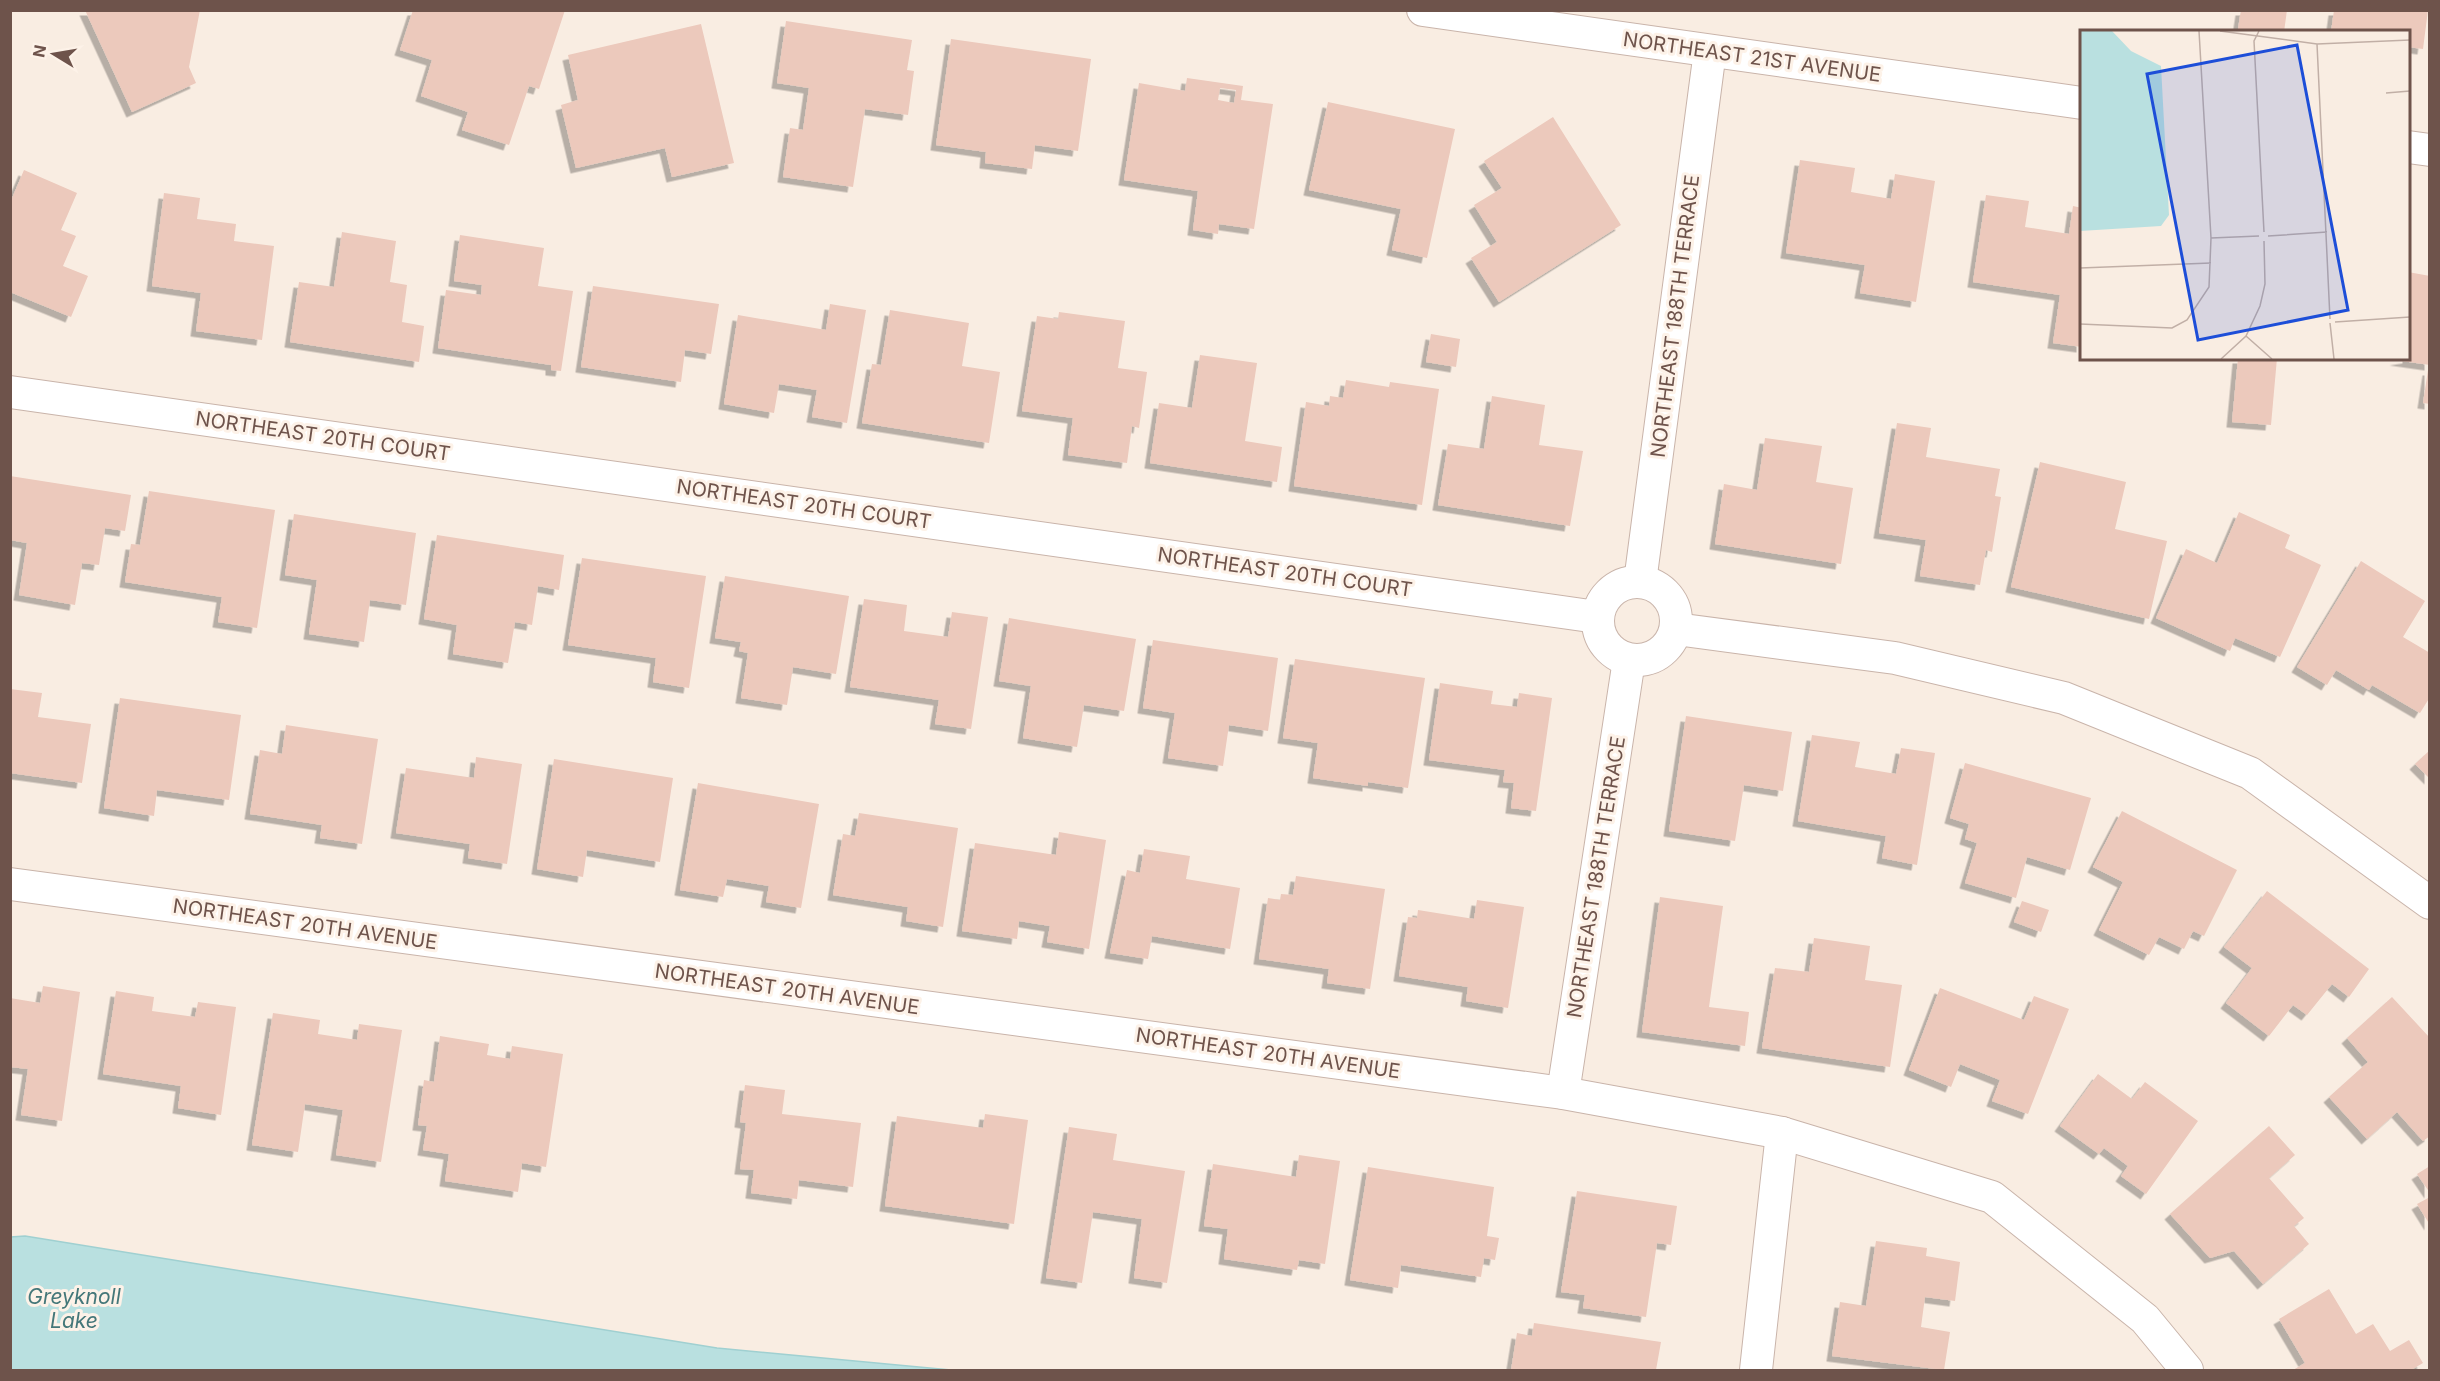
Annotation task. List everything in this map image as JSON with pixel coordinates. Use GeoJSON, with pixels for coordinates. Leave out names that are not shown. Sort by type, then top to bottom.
{"type":"FeatureCollection","features":[{"type":"Feature","properties":{"kind":"street","name":"NORTHEAST 21ST AVENUE"},"geometry":{"type":"LineString","coordinates":[[1423,10],[2080,103]]}},
{"type":"Feature","properties":{"kind":"street","name":"NORTHEAST 188TH TERRACE"},"geometry":{"type":"LineString","coordinates":[[1640,582],[1710,51]]}},
{"type":"Feature","properties":{"kind":"street"},"geometry":{"type":"LineString","coordinates":[[2410,147],[2430,150]]}},
{"type":"Feature","properties":{"kind":"street","name":"NORTHEAST 20TH COURT"},"geometry":{"type":"LineString","coordinates":[[10,392],[1598,617]]}},
{"type":"Feature","properties":{"kind":"street"},"geometry":{"type":"LineString","coordinates":[[1628,582],[1640,582],[1653,585],[1664,592],[1676,615],[1676,629],[1672,641],[1664,651],[1641,661],[1629,660],[1609,650],[1598,629],[1598,617],[1607,595],[1628,582]]}},
{"type":"Feature","properties":{"kind":"street"},"geometry":{"type":"LineString","coordinates":[[1676,629],[1895,658],[2064,698],[2250,773],[2430,903]]}},
{"type":"Feature","properties":{"kind":"street","name":"NORTHEAST 188TH TERRACE"},"geometry":{"type":"LineString","coordinates":[[1563,1093],[1629,660]]}},
{"type":"Feature","properties":{"kind":"street","name":"NORTHEAST 20TH AVENUE"},"geometry":{"type":"LineString","coordinates":[[10,884],[1563,1093],[1782,1133],[1992,1197],[2145,1319],[2187,1371]]}},
{"type":"Feature","properties":{"kind":"street"},"geometry":{"type":"LineString","coordinates":[[1756,1371],[1782,1133]]}},
{"type":"Feature","properties":{"kind":"water","name":"Greyknoll Lake"},"geometry":{"type":"Polygon","coordinates":[[[25,1236],[717,1348],[951,1370],[11,1370],[11,1237],[25,1236]]]}},
{"type":"Feature","properties":{"kind":"building"},"geometry":{"type":"Polygon","coordinates":[[[85,10],[200,10],[189,67],[196,83],[132,112],[85,10]]]}},
{"type":"Feature","properties":{"kind":"building"},"geometry":{"type":"Polygon","coordinates":[[[413,10],[565,10],[539,89],[529,86],[509,145],[462,130],[468,112],[421,96],[432,60],[400,50],[413,10]]]}},
{"type":"Feature","properties":{"kind":"building"},"geometry":{"type":"Polygon","coordinates":[[[2241,10],[2287,10],[2284,30],[2238,29],[2241,10]]]}},
{"type":"Feature","properties":{"kind":"building"},"geometry":{"type":"Polygon","coordinates":[[[2334,10],[2428,10],[2423,49],[2410,47],[2410,30],[2331,30],[2334,10]]]}},
{"type":"Feature","properties":{"kind":"building"},"geometry":{"type":"Polygon","coordinates":[[[786,21],[912,40],[907,70],[914,71],[908,115],[865,109],[853,187],[783,177],[790,128],[803,130],[809,88],[777,83],[786,21]]]}},
{"type":"Feature","properties":{"kind":"building"},"geometry":{"type":"Polygon","coordinates":[[[701,24],[734,163],[672,177],[665,148],[576,168],[561,105],[578,100],[568,55],[701,24]]]}},
{"type":"Feature","properties":{"kind":"building"},"geometry":{"type":"Polygon","coordinates":[[[951,39],[1091,59],[1078,151],[1035,145],[1032,169],[985,163],[986,152],[936,145],[951,39]]]}},
{"type":"Feature","properties":{"kind":"building"},"geometry":{"type":"Polygon","coordinates":[[[1187,78],[1243,86],[1241,100],[1273,104],[1254,229],[1219,224],[1218,234],[1193,230],[1198,191],[1124,180],[1139,83],[1185,91],[1187,78]],[[1220,88],[1218,100],[1234,103],[1236,90],[1220,88]]]}},
{"type":"Feature","properties":{"kind":"building"},"geometry":{"type":"Polygon","coordinates":[[[1328,102],[1455,129],[1427,258],[1392,250],[1401,209],[1309,190],[1328,102]]]}},
{"type":"Feature","properties":{"kind":"building"},"geometry":{"type":"Polygon","coordinates":[[[1553,117],[1621,225],[1499,302],[1471,258],[1497,242],[1474,205],[1502,188],[1484,161],[1553,117]]]}},
{"type":"Feature","properties":{"kind":"building"},"geometry":{"type":"Polygon","coordinates":[[[1800,160],[1855,168],[1851,192],[1891,199],[1895,174],[1935,181],[1916,302],[1860,293],[1865,265],[1786,253],[1800,160]]]}},
{"type":"Feature","properties":{"kind":"building"},"geometry":{"type":"Polygon","coordinates":[[[24,170],[77,193],[61,230],[76,236],[63,266],[88,276],[71,317],[10,292],[10,203],[24,170]]]}},
{"type":"Feature","properties":{"kind":"building"},"geometry":{"type":"Polygon","coordinates":[[[164,193],[200,198],[197,219],[236,224],[234,241],[274,246],[262,340],[196,331],[201,293],[152,286],[164,193]]]}},
{"type":"Feature","properties":{"kind":"building"},"geometry":{"type":"Polygon","coordinates":[[[1986,195],[2029,201],[2025,227],[2069,234],[2073,206],[2080,208],[2080,347],[2053,343],[2060,295],[1973,282],[1986,195]]]}},
{"type":"Feature","properties":{"kind":"building"},"geometry":{"type":"Polygon","coordinates":[[[342,232],[396,241],[390,282],[407,285],[402,322],[424,326],[419,362],[290,342],[299,282],[334,287],[342,232]]]}},
{"type":"Feature","properties":{"kind":"building"},"geometry":{"type":"Polygon","coordinates":[[[460,235],[544,248],[538,286],[573,291],[561,371],[551,370],[551,365],[438,348],[446,290],[481,295],[482,285],[454,281],[460,235]]]}},
{"type":"Feature","properties":{"kind":"building"},"geometry":{"type":"Polygon","coordinates":[[[2410,272],[2430,276],[2430,365],[2395,360],[2410,360],[2410,272]]]}},
{"type":"Feature","properties":{"kind":"building"},"geometry":{"type":"Polygon","coordinates":[[[593,286],[719,304],[711,354],[685,350],[681,382],[581,367],[593,286]]]}},
{"type":"Feature","properties":{"kind":"building"},"geometry":{"type":"Polygon","coordinates":[[[830,304],[866,310],[847,423],[812,417],[817,390],[779,384],[774,413],[724,404],[738,315],[826,330],[830,304]]]}},
{"type":"Feature","properties":{"kind":"building"},"geometry":{"type":"Polygon","coordinates":[[[890,310],[969,323],[962,366],[1000,372],[989,443],[862,423],[872,364],[881,365],[890,310]]]}},
{"type":"Feature","properties":{"kind":"building"},"geometry":{"type":"Polygon","coordinates":[[[1059,312],[1125,321],[1118,368],[1147,372],[1139,428],[1132,426],[1127,463],[1068,455],[1073,418],[1022,411],[1037,316],[1058,319],[1059,312]]]}},
{"type":"Feature","properties":{"kind":"building"},"geometry":{"type":"Polygon","coordinates":[[[1431,334],[1460,339],[1456,367],[1426,362],[1431,334]]]}},
{"type":"Feature","properties":{"kind":"building"},"geometry":{"type":"Polygon","coordinates":[[[1200,355],[1257,363],[1245,441],[1282,447],[1277,482],[1150,463],[1159,403],[1192,408],[1200,355]]]}},
{"type":"Feature","properties":{"kind":"building"},"geometry":{"type":"Polygon","coordinates":[[[2238,360],[2277,360],[2271,425],[2232,422],[2238,360]]]}},
{"type":"Feature","properties":{"kind":"building"},"geometry":{"type":"Polygon","coordinates":[[[2428,370],[2430,370],[2430,404],[2423,403],[2428,370]]]}},
{"type":"Feature","properties":{"kind":"building"},"geometry":{"type":"Polygon","coordinates":[[[1346,380],[1389,387],[1390,382],[1439,389],[1422,505],[1294,486],[1306,402],[1329,406],[1330,396],[1343,398],[1346,380]]]}},
{"type":"Feature","properties":{"kind":"building"},"geometry":{"type":"Polygon","coordinates":[[[1492,396],[1545,405],[1539,445],[1583,451],[1570,526],[1438,505],[1448,444],[1484,449],[1492,396]]]}},
{"type":"Feature","properties":{"kind":"building"},"geometry":{"type":"Polygon","coordinates":[[[1897,423],[1931,428],[1926,457],[2000,469],[1995,496],[2001,497],[1992,552],[1986,550],[1980,585],[1920,576],[1926,540],[1879,533],[1897,423]]]}},
{"type":"Feature","properties":{"kind":"building"},"geometry":{"type":"Polygon","coordinates":[[[1765,438],[1822,446],[1816,482],[1853,488],[1841,564],[1715,544],[1724,484],[1757,490],[1765,438]]]}},
{"type":"Feature","properties":{"kind":"building"},"geometry":{"type":"Polygon","coordinates":[[[2040,462],[2126,482],[2115,529],[2167,541],[2149,619],[2011,587],[2040,462]]]}},
{"type":"Feature","properties":{"kind":"building"},"geometry":{"type":"Polygon","coordinates":[[[10,476],[131,495],[125,531],[105,528],[99,565],[82,563],[75,605],[19,595],[27,543],[10,540],[10,476]]]}},
{"type":"Feature","properties":{"kind":"building"},"geometry":{"type":"Polygon","coordinates":[[[149,491],[275,510],[257,628],[218,622],[222,597],[125,582],[131,544],[140,545],[149,491]]]}},
{"type":"Feature","properties":{"kind":"building"},"geometry":{"type":"Polygon","coordinates":[[[2239,512],[2290,535],[2285,548],[2321,565],[2280,657],[2235,638],[2230,651],[2156,618],[2186,549],[2217,563],[2239,512]]]}},
{"type":"Feature","properties":{"kind":"building"},"geometry":{"type":"Polygon","coordinates":[[[294,514],[416,533],[406,605],[370,600],[364,642],[309,634],[317,580],[285,575],[294,514]]]}},
{"type":"Feature","properties":{"kind":"building"},"geometry":{"type":"Polygon","coordinates":[[[437,535],[564,555],[559,590],[538,586],[532,625],[515,622],[508,663],[453,654],[457,625],[424,619],[437,535]]]}},
{"type":"Feature","properties":{"kind":"building"},"geometry":{"type":"Polygon","coordinates":[[[582,558],[706,576],[689,688],[653,682],[656,658],[568,645],[582,558]]]}},
{"type":"Feature","properties":{"kind":"building"},"geometry":{"type":"Polygon","coordinates":[[[2361,561],[2425,601],[2403,637],[2430,653],[2430,697],[2420,713],[2372,685],[2369,690],[2336,670],[2327,685],[2297,667],[2361,561]]]}},
{"type":"Feature","properties":{"kind":"building"},"geometry":{"type":"Polygon","coordinates":[[[725,576],[849,596],[836,674],[793,667],[787,705],[741,698],[748,653],[739,651],[741,642],[715,638],[725,576]]]}},
{"type":"Feature","properties":{"kind":"building"},"geometry":{"type":"Polygon","coordinates":[[[864,599],[907,605],[904,631],[948,637],[952,612],[988,617],[971,729],[935,724],[939,700],[850,687],[864,599]]]}},
{"type":"Feature","properties":{"kind":"building"},"geometry":{"type":"Polygon","coordinates":[[[1009,618],[1136,639],[1124,711],[1084,705],[1077,747],[1023,738],[1031,686],[999,681],[1009,618]]]}},
{"type":"Feature","properties":{"kind":"building"},"geometry":{"type":"Polygon","coordinates":[[[1153,640],[1278,658],[1268,731],[1229,725],[1223,766],[1168,758],[1175,713],[1143,708],[1153,640]]]}},
{"type":"Feature","properties":{"kind":"building"},"geometry":{"type":"Polygon","coordinates":[[[1295,659],[1425,678],[1408,788],[1368,782],[1368,786],[1313,778],[1318,743],[1283,738],[1295,659]]]}},
{"type":"Feature","properties":{"kind":"building"},"geometry":{"type":"Polygon","coordinates":[[[1440,683],[1493,691],[1491,704],[1517,707],[1519,693],[1552,698],[1536,811],[1511,808],[1514,783],[1503,782],[1505,770],[1429,760],[1440,683]]]}},
{"type":"Feature","properties":{"kind":"building"},"geometry":{"type":"Polygon","coordinates":[[[10,689],[42,693],[38,717],[91,724],[82,783],[10,773],[10,689]]]}},
{"type":"Feature","properties":{"kind":"building"},"geometry":{"type":"Polygon","coordinates":[[[120,698],[241,715],[229,800],[157,790],[154,816],[104,808],[120,698]]]}},
{"type":"Feature","properties":{"kind":"building"},"geometry":{"type":"Polygon","coordinates":[[[1686,716],[1792,732],[1783,791],[1744,785],[1735,841],[1669,831],[1686,716]]]}},
{"type":"Feature","properties":{"kind":"building"},"geometry":{"type":"Polygon","coordinates":[[[286,725],[378,739],[362,844],[320,838],[322,825],[250,814],[260,750],[282,754],[286,725]]]}},
{"type":"Feature","properties":{"kind":"building"},"geometry":{"type":"Polygon","coordinates":[[[1812,735],[1860,742],[1855,767],[1896,774],[1901,748],[1935,753],[1917,865],[1882,858],[1886,836],[1798,821],[1812,735]]]}},
{"type":"Feature","properties":{"kind":"building"},"geometry":{"type":"Polygon","coordinates":[[[2430,750],[2430,779],[2415,764],[2430,750]]]}},
{"type":"Feature","properties":{"kind":"building"},"geometry":{"type":"Polygon","coordinates":[[[476,757],[522,764],[507,864],[468,858],[470,844],[396,833],[406,768],[474,778],[476,757]]]}},
{"type":"Feature","properties":{"kind":"building"},"geometry":{"type":"Polygon","coordinates":[[[554,759],[673,778],[660,862],[587,850],[583,877],[537,869],[554,759]]]}},
{"type":"Feature","properties":{"kind":"building"},"geometry":{"type":"Polygon","coordinates":[[[1965,763],[2091,798],[2070,870],[2027,857],[2016,898],[1965,883],[1977,843],[1965,839],[1969,824],[1950,818],[1965,763]]]}},
{"type":"Feature","properties":{"kind":"building"},"geometry":{"type":"Polygon","coordinates":[[[698,783],[819,804],[801,908],[766,902],[769,886],[727,879],[723,897],[680,890],[698,783]]]}},
{"type":"Feature","properties":{"kind":"building"},"geometry":{"type":"Polygon","coordinates":[[[2122,811],[2237,870],[2204,936],[2193,931],[2184,949],[2159,937],[2149,955],[2099,930],[2123,882],[2093,867],[2122,811]]]}},
{"type":"Feature","properties":{"kind":"building"},"geometry":{"type":"Polygon","coordinates":[[[859,813],[958,828],[943,927],[906,921],[908,907],[833,895],[843,834],[855,836],[859,813]]]}},
{"type":"Feature","properties":{"kind":"building"},"geometry":{"type":"Polygon","coordinates":[[[1059,832],[1106,840],[1089,949],[1047,942],[1050,926],[1019,921],[1017,939],[962,931],[975,843],[1056,855],[1059,832]]]}},
{"type":"Feature","properties":{"kind":"building"},"geometry":{"type":"Polygon","coordinates":[[[1144,849],[1190,856],[1186,879],[1240,888],[1230,949],[1152,936],[1148,959],[1110,953],[1127,870],[1140,873],[1144,849]]]}},
{"type":"Feature","properties":{"kind":"building"},"geometry":{"type":"Polygon","coordinates":[[[1296,876],[1385,889],[1370,989],[1327,983],[1329,969],[1259,959],[1268,898],[1280,900],[1281,894],[1293,895],[1296,876]]]}},
{"type":"Feature","properties":{"kind":"building"},"geometry":{"type":"Polygon","coordinates":[[[2267,891],[2369,969],[2349,997],[2332,984],[2307,1015],[2293,1005],[2269,1036],[2226,1003],[2252,968],[2224,947],[2267,891]]]}},
{"type":"Feature","properties":{"kind":"building"},"geometry":{"type":"Polygon","coordinates":[[[1660,897],[1723,906],[1709,1007],[1749,1012],[1745,1046],[1642,1032],[1660,897]]]}},
{"type":"Feature","properties":{"kind":"building"},"geometry":{"type":"Polygon","coordinates":[[[1477,900],[1524,907],[1508,1008],[1466,1001],[1468,987],[1399,976],[1408,917],[1417,918],[1418,910],[1474,919],[1477,900]]]}},
{"type":"Feature","properties":{"kind":"building"},"geometry":{"type":"Polygon","coordinates":[[[2022,901],[2049,910],[2041,932],[2014,922],[2022,901]]]}},
{"type":"Feature","properties":{"kind":"building"},"geometry":{"type":"Polygon","coordinates":[[[1814,938],[1870,946],[1865,980],[1902,985],[1890,1067],[1762,1048],[1775,968],[1809,972],[1814,938]]]}},
{"type":"Feature","properties":{"kind":"building"},"geometry":{"type":"Polygon","coordinates":[[[43,986],[80,992],[62,1121],[21,1115],[28,1069],[10,1067],[10,998],[40,1003],[43,986]]]}},
{"type":"Feature","properties":{"kind":"building"},"geometry":{"type":"Polygon","coordinates":[[[1940,988],[2024,1020],[2034,996],[2069,1009],[2028,1114],[1992,1101],[2000,1080],[1960,1064],[1951,1087],[1909,1070],[1940,988]]]}},
{"type":"Feature","properties":{"kind":"building"},"geometry":{"type":"Polygon","coordinates":[[[116,991],[154,997],[152,1011],[195,1017],[198,1002],[236,1007],[221,1115],[178,1108],[181,1086],[103,1074],[116,991]]]}},
{"type":"Feature","properties":{"kind":"building"},"geometry":{"type":"Polygon","coordinates":[[[2392,997],[2430,1038],[2430,1136],[2423,1141],[2397,1112],[2367,1139],[2329,1097],[2368,1062],[2347,1038],[2392,997]]]}},
{"type":"Feature","properties":{"kind":"building"},"geometry":{"type":"Polygon","coordinates":[[[273,1013],[320,1020],[318,1034],[357,1040],[359,1024],[402,1030],[381,1162],[336,1155],[343,1110],[305,1104],[298,1152],[252,1145],[273,1013]]]}},
{"type":"Feature","properties":{"kind":"building"},"geometry":{"type":"Polygon","coordinates":[[[440,1036],[489,1044],[487,1055],[510,1059],[512,1046],[563,1054],[546,1167],[522,1163],[518,1192],[445,1181],[449,1154],[423,1150],[427,1126],[418,1125],[424,1080],[434,1082],[440,1036]]]}},
{"type":"Feature","properties":{"kind":"building"},"geometry":{"type":"Polygon","coordinates":[[[2098,1074],[2132,1099],[2145,1082],[2198,1121],[2146,1194],[2121,1176],[2128,1166],[2104,1148],[2099,1154],[2060,1126],[2098,1074]]]}},
{"type":"Feature","properties":{"kind":"building"},"geometry":{"type":"Polygon","coordinates":[[[745,1085],[785,1090],[782,1114],[861,1123],[853,1187],[799,1180],[797,1199],[751,1193],[754,1170],[740,1169],[746,1123],[740,1122],[745,1085]]]}},
{"type":"Feature","properties":{"kind":"building"},"geometry":{"type":"Polygon","coordinates":[[[985,1114],[1028,1120],[1014,1224],[885,1206],[897,1116],[983,1128],[985,1114]]]}},
{"type":"Feature","properties":{"kind":"building"},"geometry":{"type":"Polygon","coordinates":[[[2269,1126],[2295,1155],[2269,1178],[2304,1218],[2294,1226],[2309,1244],[2263,1284],[2234,1251],[2210,1258],[2170,1214],[2269,1126]]]}},
{"type":"Feature","properties":{"kind":"building"},"geometry":{"type":"Polygon","coordinates":[[[1069,1127],[1117,1134],[1113,1160],[1185,1171],[1167,1283],[1134,1278],[1142,1219],[1093,1212],[1082,1283],[1046,1278],[1069,1127]]]}},
{"type":"Feature","properties":{"kind":"building"},"geometry":{"type":"Polygon","coordinates":[[[1299,1155],[1340,1161],[1325,1264],[1299,1260],[1297,1270],[1224,1259],[1228,1229],[1204,1226],[1213,1164],[1296,1177],[1299,1155]]]}},
{"type":"Feature","properties":{"kind":"building"},"geometry":{"type":"Polygon","coordinates":[[[2430,1166],[2430,1193],[2417,1174],[2430,1166]]]}},
{"type":"Feature","properties":{"kind":"building"},"geometry":{"type":"Polygon","coordinates":[[[1368,1167],[1494,1187],[1487,1236],[1499,1238],[1495,1260],[1484,1258],[1481,1277],[1401,1265],[1398,1288],[1350,1280],[1368,1167]]]}},
{"type":"Feature","properties":{"kind":"building"},"geometry":{"type":"Polygon","coordinates":[[[1577,1191],[1677,1206],[1671,1245],[1657,1243],[1646,1317],[1583,1308],[1585,1295],[1561,1292],[1577,1191]]]}},
{"type":"Feature","properties":{"kind":"building"},"geometry":{"type":"Polygon","coordinates":[[[2430,1197],[2430,1225],[2417,1204],[2430,1197]]]}},
{"type":"Feature","properties":{"kind":"building"},"geometry":{"type":"Polygon","coordinates":[[[1876,1241],[1927,1248],[1926,1256],[1960,1262],[1955,1301],[1925,1297],[1921,1327],[1950,1332],[1944,1370],[1832,1356],[1840,1302],[1866,1306],[1876,1241]]]}},
{"type":"Feature","properties":{"kind":"building"},"geometry":{"type":"Polygon","coordinates":[[[2329,1289],[2356,1334],[2373,1324],[2390,1351],[2409,1340],[2423,1363],[2411,1370],[2293,1370],[2305,1363],[2279,1319],[2329,1289]]]}},
{"type":"Feature","properties":{"kind":"building"},"geometry":{"type":"Polygon","coordinates":[[[1534,1323],[1661,1342],[1656,1370],[1511,1370],[1517,1333],[1532,1336],[1534,1323]]]}}]}
